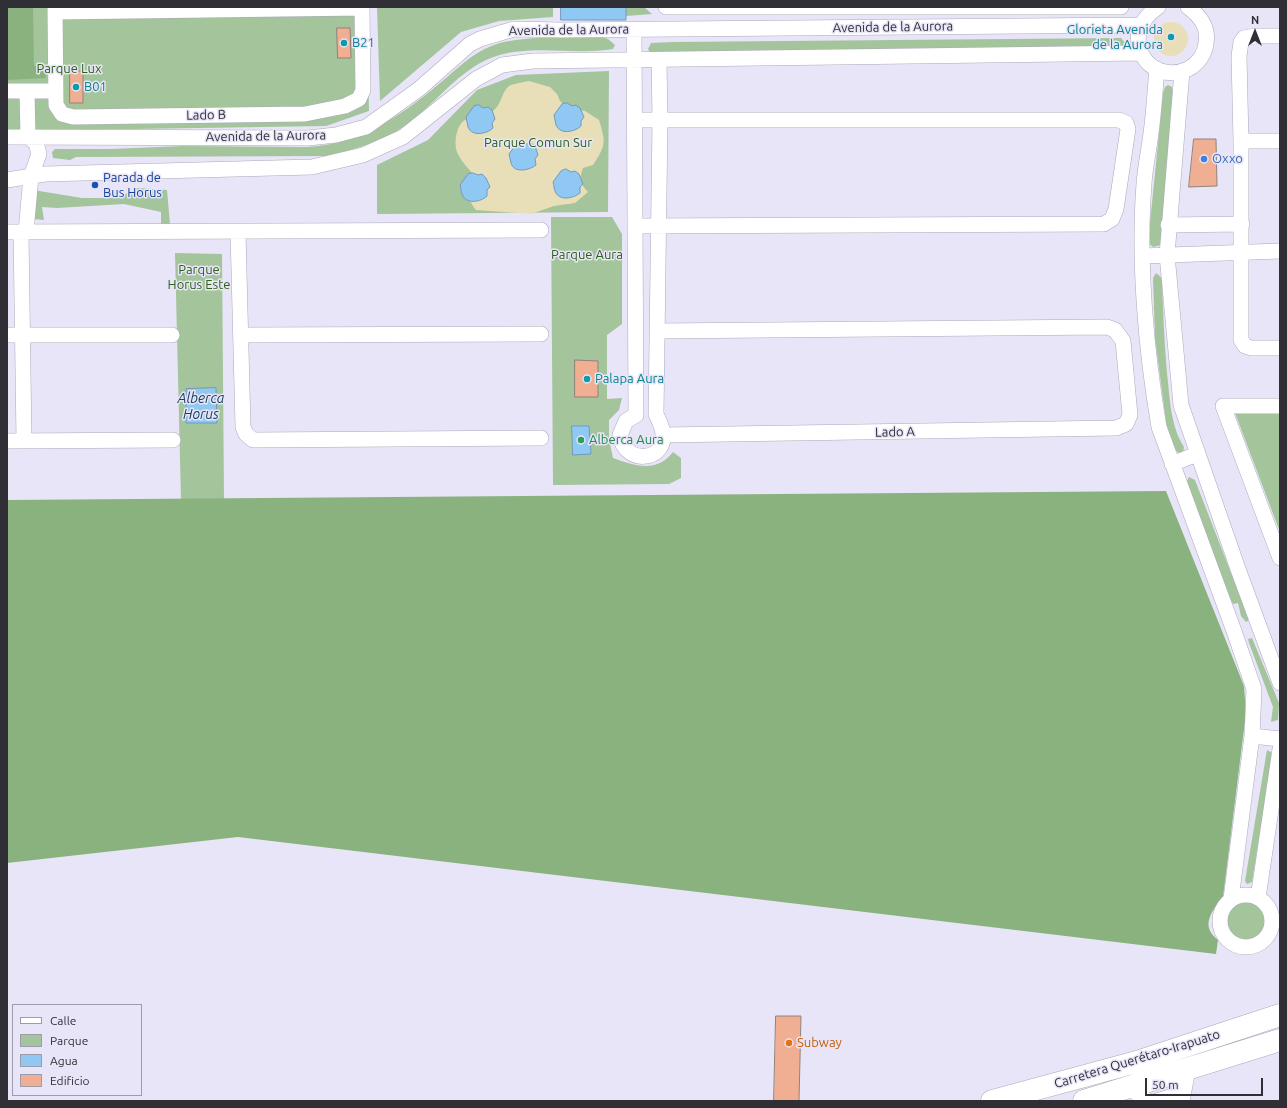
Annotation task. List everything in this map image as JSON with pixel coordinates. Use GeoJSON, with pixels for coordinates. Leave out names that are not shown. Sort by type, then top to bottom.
{"type":"FeatureCollection","features":[{"type":"Feature","properties":{"kind":"highway","name":"Carretera Querétaro-Irapuato"},"geometry":{"type":"LineString","coordinates":[[992,1101],[1140,1060],[1280,1015]]}},
{"type":"Feature","properties":{"kind":"highway"},"geometry":{"type":"LineString","coordinates":[[1084,1101],[1280,1040]]}},
{"type":"Feature","properties":{"kind":"street"},"geometry":{"type":"LineString","coordinates":[[666,7],[1121,7]]}},
{"type":"Feature","properties":{"kind":"street"},"geometry":{"type":"LineString","coordinates":[[1158,7],[1149,14],[1140,25],[1138,41],[1141,53],[1150,64],[1157,69],[1174,73],[1192,66],[1200,59],[1205,49],[1207,38],[1205,27],[1200,17],[1188,7]]}},
{"type":"Feature","properties":{"kind":"street","name":"Lado B"},"geometry":{"type":"LineString","coordinates":[[362,8],[363,90],[359,99],[345,106],[305,114],[74,117],[62,114],[58,108],[56,91],[55,9],[362,8]]}},
{"type":"Feature","properties":{"kind":"street","name":"Avenida de la Aurora"},"geometry":{"type":"LineString","coordinates":[[7,138],[308,138],[336,135],[366,127],[419,89],[470,44],[492,34],[514,29],[634,30],[1140,25]]}},
{"type":"Feature","properties":{"kind":"street"},"geometry":{"type":"LineString","coordinates":[[634,30],[636,415],[623,426],[620,439],[628,453],[639,457],[651,455],[660,448],[664,435],[656,414],[660,120],[659,60]]}},
{"type":"Feature","properties":{"kind":"street"},"geometry":{"type":"LineString","coordinates":[[1280,36],[1250,36],[1244,38],[1241,42],[1239,56],[1242,224],[1242,343],[1251,348],[1280,348]]}},
{"type":"Feature","properties":{"kind":"street"},"geometry":{"type":"LineString","coordinates":[[7,180],[45,174],[312,167],[363,155],[403,137],[476,79],[502,65],[533,61],[1141,53]]}},
{"type":"Feature","properties":{"kind":"street"},"geometry":{"type":"LineString","coordinates":[[1157,69],[1144,184],[1142,256],[1150,365],[1156,412],[1159,427],[1172,464],[1252,680],[1254,702],[1252,736],[1232,899]]}},
{"type":"Feature","properties":{"kind":"street"},"geometry":{"type":"LineString","coordinates":[[1182,71],[1168,225],[1167,255],[1181,405],[1197,454],[1279,674]]}},
{"type":"Feature","properties":{"kind":"street"},"geometry":{"type":"LineString","coordinates":[[7,91],[56,91]]}},
{"type":"Feature","properties":{"kind":"street"},"geometry":{"type":"LineString","coordinates":[[24,441],[23,335],[18,232],[31,176],[38,158],[36,143],[28,137],[28,91]]}},
{"type":"Feature","properties":{"kind":"street"},"geometry":{"type":"LineString","coordinates":[[635,120],[1119,120],[1126,123],[1128,129],[1116,209],[1112,219],[1104,224],[636,226]]}},
{"type":"Feature","properties":{"kind":"street"},"geometry":{"type":"LineString","coordinates":[[1241,141],[1280,141]]}},
{"type":"Feature","properties":{"kind":"street"},"geometry":{"type":"LineString","coordinates":[[1168,225],[1242,224]]}},
{"type":"Feature","properties":{"kind":"street"},"geometry":{"type":"LineString","coordinates":[[18,232],[541,230]]}},
{"type":"Feature","properties":{"kind":"street"},"geometry":{"type":"LineString","coordinates":[[238,232],[243,427],[246,434],[253,440],[541,438]]}},
{"type":"Feature","properties":{"kind":"street"},"geometry":{"type":"LineString","coordinates":[[1142,256],[1280,252]]}},
{"type":"Feature","properties":{"kind":"street","name":"Lado A"},"geometry":{"type":"LineString","coordinates":[[657,331],[1108,327],[1115,330],[1123,341],[1130,415],[1126,424],[1116,428],[664,435]]}},
{"type":"Feature","properties":{"kind":"street"},"geometry":{"type":"LineString","coordinates":[[241,335],[541,334]]}},
{"type":"Feature","properties":{"kind":"street"},"geometry":{"type":"LineString","coordinates":[[7,335],[172,335]]}},
{"type":"Feature","properties":{"kind":"street"},"geometry":{"type":"LineString","coordinates":[[1280,406],[1223,406],[1280,558]]}},
{"type":"Feature","properties":{"kind":"street"},"geometry":{"type":"LineString","coordinates":[[7,441],[173,440]]}},
{"type":"Feature","properties":{"kind":"street"},"geometry":{"type":"LineString","coordinates":[[1172,464],[1197,454]]}},
{"type":"Feature","properties":{"kind":"street"},"geometry":{"type":"LineString","coordinates":[[1252,736],[1280,739]]}},
{"type":"Feature","properties":{"kind":"street"},"geometry":{"type":"LineString","coordinates":[[1258,898],[1280,749]]}},
{"type":"Feature","properties":{"kind":"street"},"geometry":{"type":"LineString","coordinates":[[1240,895],[1249,895],[1258,898],[1269,909],[1272,924],[1265,938],[1251,946],[1239,946],[1228,940],[1220,927],[1219,919],[1221,911],[1232,899],[1240,895]]}},
{"type":"Feature","properties":{"kind":"street"},"geometry":{"type":"LineString","coordinates":[[1157,1101],[1182,1097],[1188,1069]]}},
{"type":"Feature","properties":{"kind":"street"},"geometry":{"type":"LineString","coordinates":[[1129,1088],[1148,1101]]}},
{"type":"Feature","properties":{"kind":"green space","name":"Parque Lux"},"geometry":{"type":"Polygon","coordinates":[[[7,7],[367,7],[369,111],[326,126],[7,131],[7,7]]]}},
{"type":"Feature","properties":{"kind":"green space","name":"Parque Lux"},"geometry":{"type":"Polygon","coordinates":[[[7,7],[33,7],[34,66],[45,66],[46,78],[7,80],[7,7]]]}},
{"type":"Feature","properties":{"kind":"green space"},"geometry":{"type":"Polygon","coordinates":[[[377,7],[553,7],[553,17],[499,21],[461,32],[380,101],[377,7]]]}},
{"type":"Feature","properties":{"kind":"green space"},"geometry":{"type":"Polygon","coordinates":[[[626,7],[644,7],[652,14],[626,16],[626,7]]]}},
{"type":"Feature","properties":{"kind":"green space"},"geometry":{"type":"Polygon","coordinates":[[[602,37],[608,39],[615,45],[613,49],[597,51],[533,50],[501,55],[486,60],[474,66],[453,83],[424,111],[395,132],[368,144],[329,156],[76,157],[70,160],[53,158],[52,152],[55,149],[111,149],[183,146],[306,147],[325,145],[361,135],[378,127],[410,107],[459,67],[486,48],[505,42],[532,38],[602,37]]]}},
{"type":"Feature","properties":{"kind":"green space"},"geometry":{"type":"Polygon","coordinates":[[[1121,38],[1125,43],[1123,46],[651,54],[648,49],[651,43],[673,42],[1121,38]]]}},
{"type":"Feature","properties":{"kind":"green space","name":"Parque Comun Sur"},"geometry":{"type":"Polygon","coordinates":[[[609,71],[608,212],[377,214],[377,165],[428,140],[477,90],[516,75],[609,71]]]}},
{"type":"Feature","properties":{"kind":"green space"},"geometry":{"type":"Polygon","coordinates":[[[1168,85],[1172,87],[1173,93],[1161,245],[1153,247],[1148,243],[1163,93],[1165,87],[1168,85]]]}},
{"type":"Feature","properties":{"kind":"green space"},"geometry":{"type":"Polygon","coordinates":[[[137,188],[167,190],[170,224],[161,224],[161,212],[124,204],[57,208],[42,207],[44,220],[33,219],[33,190],[82,198],[118,198],[137,188]]]}},
{"type":"Feature","properties":{"kind":"green space","name":"Parque Aura"},"geometry":{"type":"Polygon","coordinates":[[[551,217],[612,217],[622,234],[622,324],[607,335],[607,399],[622,398],[619,410],[609,420],[609,439],[613,458],[629,463],[645,466],[653,465],[667,459],[673,452],[681,458],[681,478],[669,484],[553,485],[551,217]]]}},
{"type":"Feature","properties":{"kind":"green space","name":"Parque Horus Este"},"geometry":{"type":"Polygon","coordinates":[[[175,253],[222,254],[224,499],[181,500],[175,253]]]}},
{"type":"Feature","properties":{"kind":"green space"},"geometry":{"type":"Polygon","coordinates":[[[1156,273],[1162,278],[1165,349],[1170,402],[1173,421],[1179,439],[1184,447],[1183,454],[1179,453],[1173,448],[1166,422],[1155,338],[1153,278],[1156,273]]]}},
{"type":"Feature","properties":{"kind":"green space"},"geometry":{"type":"Polygon","coordinates":[[[1235,413],[1280,413],[1280,532],[1235,413]]]}},
{"type":"Feature","properties":{"kind":"green space"},"geometry":{"type":"Polygon","coordinates":[[[1189,477],[1195,480],[1248,617],[1248,621],[1246,622],[1241,616],[1238,603],[1233,604],[1231,600],[1186,483],[1189,477]]]}},
{"type":"Feature","properties":{"kind":"green space"},"geometry":{"type":"Polygon","coordinates":[[[1166,491],[1244,686],[1246,713],[1223,897],[1209,919],[1210,929],[1218,940],[1216,954],[238,837],[7,863],[7,500],[1166,491]]]}},
{"type":"Feature","properties":{"kind":"green space"},"geometry":{"type":"Polygon","coordinates":[[[1252,638],[1279,703],[1278,720],[1271,722],[1273,707],[1249,643],[1248,639],[1252,638]]]}},
{"type":"Feature","properties":{"kind":"green space"},"geometry":{"type":"Polygon","coordinates":[[[1267,750],[1272,753],[1272,759],[1252,882],[1247,884],[1245,881],[1267,750]]]}},
{"type":"Feature","properties":{"kind":"green space"},"geometry":{"type":"Polygon","coordinates":[[[1245,901],[1253,903],[1259,907],[1263,913],[1265,921],[1263,929],[1259,935],[1253,939],[1245,941],[1237,939],[1231,935],[1227,929],[1225,921],[1227,913],[1231,907],[1237,903],[1245,901]]]}},
{"type":"Feature","properties":{"kind":"sand","name":"Glorieta Avenida de la Aurora"},"geometry":{"type":"Polygon","coordinates":[[[1174,22],[1181,24],[1186,29],[1188,39],[1186,49],[1181,54],[1168,56],[1161,54],[1156,49],[1154,36],[1156,29],[1161,24],[1174,22]]]}},
{"type":"Feature","properties":{"kind":"sand"},"geometry":{"type":"Polygon","coordinates":[[[529,81],[550,87],[557,94],[560,101],[568,108],[585,111],[599,120],[604,144],[593,165],[583,168],[581,175],[582,184],[588,192],[575,203],[554,206],[531,214],[476,210],[470,197],[473,174],[456,150],[456,136],[459,126],[465,120],[483,116],[494,110],[508,87],[511,85],[529,81]]]}},
{"type":"Feature","properties":{"kind":"water"},"geometry":{"type":"Polygon","coordinates":[[[561,7],[626,7],[626,20],[561,20],[561,7]]]}},
{"type":"Feature","properties":{"kind":"water"},"geometry":{"type":"Polygon","coordinates":[[[567,103],[572,106],[576,105],[580,108],[584,117],[581,121],[581,126],[568,132],[558,128],[554,115],[562,104],[567,103]]]}},
{"type":"Feature","properties":{"kind":"water"},"geometry":{"type":"Polygon","coordinates":[[[479,105],[483,108],[488,107],[492,110],[495,119],[492,123],[493,128],[480,134],[470,130],[466,117],[474,106],[479,105]]]}},
{"type":"Feature","properties":{"kind":"water"},"geometry":{"type":"Polygon","coordinates":[[[522,141],[526,144],[531,143],[535,146],[538,155],[535,159],[536,165],[519,170],[515,169],[511,163],[509,154],[517,143],[522,141]]]}},
{"type":"Feature","properties":{"kind":"water"},"geometry":{"type":"Polygon","coordinates":[[[566,169],[571,172],[575,171],[579,174],[583,184],[580,187],[580,193],[571,197],[563,198],[557,194],[553,182],[561,171],[566,169]]]}},
{"type":"Feature","properties":{"kind":"water"},"geometry":{"type":"Polygon","coordinates":[[[473,173],[478,175],[482,174],[486,178],[490,187],[487,190],[487,196],[478,201],[467,200],[462,193],[460,185],[468,174],[473,173]]]}},
{"type":"Feature","properties":{"kind":"water","name":"Alberca Horus"},"geometry":{"type":"Polygon","coordinates":[[[216,388],[217,423],[186,423],[186,389],[216,388]]]}},
{"type":"Feature","properties":{"kind":"water","name":"Alberca Aura"},"geometry":{"type":"Polygon","coordinates":[[[572,426],[589,426],[591,454],[573,455],[572,426]]]}},
{"type":"Feature","properties":{"kind":"building","name":"B21"},"geometry":{"type":"Polygon","coordinates":[[[337,28],[350,28],[351,58],[338,58],[337,28]]]}},
{"type":"Feature","properties":{"kind":"building","name":"B01"},"geometry":{"type":"Polygon","coordinates":[[[70,71],[83,71],[83,103],[70,103],[70,71]]]}},
{"type":"Feature","properties":{"kind":"building"},"geometry":{"type":"Polygon","coordinates":[[[1194,139],[1216,139],[1217,186],[1189,187],[1194,139]]]}},
{"type":"Feature","properties":{"kind":"building","name":"Palapa Aura"},"geometry":{"type":"Polygon","coordinates":[[[575,360],[598,361],[598,397],[575,397],[575,360]]]}},
{"type":"Feature","properties":{"kind":"building"},"geometry":{"type":"Polygon","coordinates":[[[776,1016],[801,1016],[799,1101],[774,1101],[776,1016]]]}},
{"type":"Feature","properties":{"kind":"place","name":"Glorieta Avenida de la Aurora"},"geometry":{"type":"Point","coordinates":[1171,37]}},
{"type":"Feature","properties":{"kind":"place","name":"B21"},"geometry":{"type":"Point","coordinates":[344,43]}},
{"type":"Feature","properties":{"kind":"place","name":"B01"},"geometry":{"type":"Point","coordinates":[76,87]}},
{"type":"Feature","properties":{"kind":"place","name":"Oxxo"},"geometry":{"type":"Point","coordinates":[1204,159]}},
{"type":"Feature","properties":{"kind":"place","name":"Parada de Bus Horus"},"geometry":{"type":"Point","coordinates":[95,185]}},
{"type":"Feature","properties":{"kind":"place","name":"Palapa Aura"},"geometry":{"type":"Point","coordinates":[587,379]}},
{"type":"Feature","properties":{"kind":"place","name":"Alberca Aura"},"geometry":{"type":"Point","coordinates":[581,440]}},
{"type":"Feature","properties":{"kind":"place","name":"Subway"},"geometry":{"type":"Point","coordinates":[789,1043]}}]}
